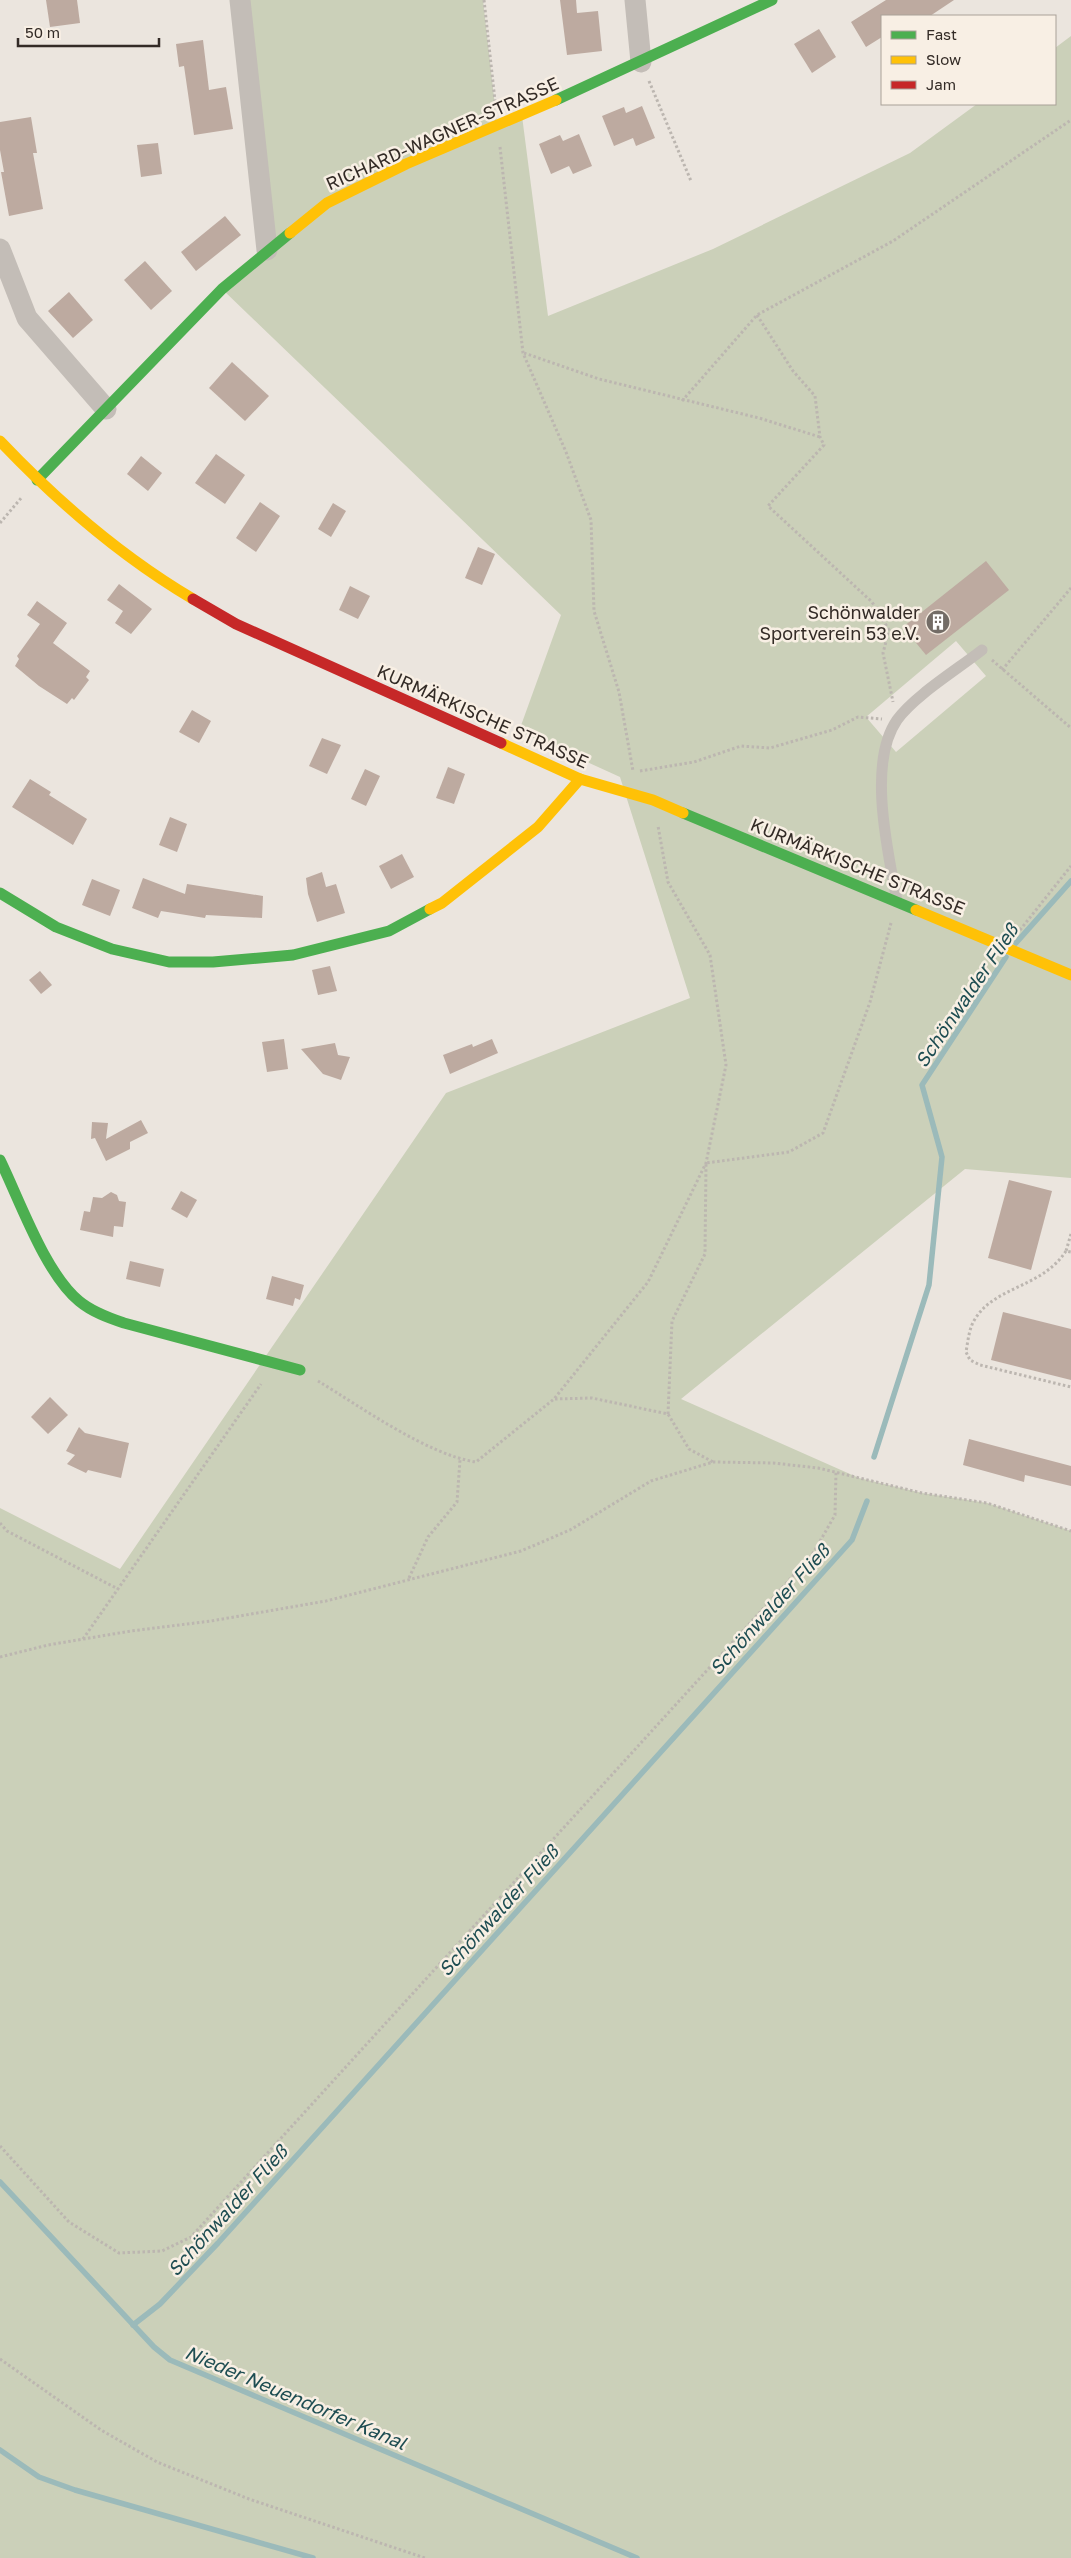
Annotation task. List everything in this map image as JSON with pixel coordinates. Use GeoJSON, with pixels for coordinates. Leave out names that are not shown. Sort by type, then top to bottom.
{"type":"FeatureCollection","features":[{"type":"Feature","properties":{"kind":"street"},"geometry":{"type":"LineString","coordinates":[[240,0],[267,250]]}},
{"type":"Feature","properties":{"kind":"street"},"geometry":{"type":"LineString","coordinates":[[635,0],[641,62]]}},
{"type":"Feature","properties":{"kind":"street","name":"RICHARD-WAGNER-STRASSE"},"geometry":{"type":"LineString","coordinates":[[37,480],[222,289],[267,250],[327,203],[406,164],[498,124],[522,116],[772,0]]}},
{"type":"Feature","properties":{"kind":"street"},"geometry":{"type":"LineString","coordinates":[[0,249],[27,318],[106,409]]}},
{"type":"Feature","properties":{"kind":"street","name":"KURMÄRKISCHE STRASSE"},"geometry":{"type":"LineString","coordinates":[[0,441],[37,480],[153,575],[236,624],[580,779],[653,800],[896,900],[1071,975]]}},
{"type":"Feature","properties":{"kind":"street"},"geometry":{"type":"LineString","coordinates":[[0,893],[56,927],[112,949],[169,962],[213,962],[293,955],[389,931],[442,903],[538,827],[580,779]]}},
{"type":"Feature","properties":{"kind":"street"},"geometry":{"type":"LineString","coordinates":[[0,1160],[53,1266],[72,1294],[90,1309],[110,1318],[171,1337],[300,1370]]}},
{"type":"Feature","properties":{"kind":"lane"},"geometry":{"type":"LineString","coordinates":[[896,900],[882,820],[883,748],[896,721],[911,705],[982,650]]}},
{"type":"Feature","properties":{"kind":"path"},"geometry":{"type":"LineString","coordinates":[[484,0],[523,353],[566,452],[591,520],[594,611],[619,692],[634,772],[694,762],[741,746],[770,748],[832,730],[858,717],[896,721],[883,653],[889,630],[872,602],[768,506],[824,445],[820,437],[815,396],[793,371],[757,316]]}},
{"type":"Feature","properties":{"kind":"path"},"geometry":{"type":"LineString","coordinates":[[641,62],[691,181]]}},
{"type":"Feature","properties":{"kind":"path"},"geometry":{"type":"LineString","coordinates":[[682,401],[757,316],[894,241],[1071,120]]}},
{"type":"Feature","properties":{"kind":"path"},"geometry":{"type":"LineString","coordinates":[[523,353],[599,379],[682,401],[759,418],[820,437]]}},
{"type":"Feature","properties":{"kind":"path"},"geometry":{"type":"LineString","coordinates":[[0,523],[37,480]]}},
{"type":"Feature","properties":{"kind":"path"},"geometry":{"type":"LineString","coordinates":[[1071,588],[1002,670],[1071,728]]}},
{"type":"Feature","properties":{"kind":"path"},"geometry":{"type":"LineString","coordinates":[[653,800],[668,882],[710,955],[726,1065],[706,1163],[705,1254],[672,1321],[668,1414],[689,1449],[713,1462]]}},
{"type":"Feature","properties":{"kind":"path"},"geometry":{"type":"LineString","coordinates":[[1007,947],[1071,866]]}},
{"type":"Feature","properties":{"kind":"path"},"geometry":{"type":"LineString","coordinates":[[706,1163],[789,1152],[823,1133],[870,1002],[896,900]]}},
{"type":"Feature","properties":{"kind":"path"},"geometry":{"type":"LineString","coordinates":[[300,1370],[388,1424],[448,1456],[476,1462],[554,1399],[648,1282],[706,1163]]}},
{"type":"Feature","properties":{"kind":"path"},"geometry":{"type":"LineString","coordinates":[[1071,1234],[1066,1251],[1057,1265],[1042,1276],[1013,1289],[984,1308],[974,1320],[966,1352],[970,1360],[980,1365],[1071,1387]]}},
{"type":"Feature","properties":{"kind":"path"},"geometry":{"type":"LineString","coordinates":[[1066,1251],[1071,1252]]}},
{"type":"Feature","properties":{"kind":"path"},"geometry":{"type":"LineString","coordinates":[[82,1640],[276,1364]]}},
{"type":"Feature","properties":{"kind":"path"},"geometry":{"type":"LineString","coordinates":[[554,1399],[592,1398],[668,1414]]}},
{"type":"Feature","properties":{"kind":"path"},"geometry":{"type":"LineString","coordinates":[[408,1578],[428,1538],[457,1502],[460,1460]]}},
{"type":"Feature","properties":{"kind":"path"},"geometry":{"type":"LineString","coordinates":[[0,1656],[82,1640],[211,1621],[326,1601],[408,1578],[521,1551],[546,1542],[598,1515],[651,1481],[713,1462],[773,1463],[836,1472],[922,1493],[987,1503],[1071,1531]]}},
{"type":"Feature","properties":{"kind":"path"},"geometry":{"type":"LineString","coordinates":[[0,2146],[69,2222],[118,2253],[162,2251],[191,2236],[812,1555],[835,1515],[836,1472]]}},
{"type":"Feature","properties":{"kind":"path"},"geometry":{"type":"LineString","coordinates":[[0,1523],[7,1531],[118,1589]]}},
{"type":"Feature","properties":{"kind":"path"},"geometry":{"type":"LineString","coordinates":[[0,2359],[101,2430],[157,2462],[250,2499],[425,2558]]}},
{"type":"Feature","properties":{"kind":"green space"},"geometry":{"type":"Polygon","coordinates":[[[248,0],[483,0],[497,124],[522,116],[548,316],[713,249],[910,153],[976,105],[1056,105],[1056,47],[1071,36],[1071,1178],[965,1169],[681,1399],[859,1478],[922,1493],[987,1503],[1071,1531],[1071,2558],[0,2558],[0,1508],[120,1569],[446,1093],[690,998],[620,777],[519,731],[561,615],[222,289],[267,250],[248,0]],[[956,641],[866,717],[896,752],[986,676],[956,641]]]}},
{"type":"Feature","properties":{"kind":"building"},"geometry":{"type":"Polygon","coordinates":[[[46,0],[77,0],[80,23],[50,27],[46,0]]]}},
{"type":"Feature","properties":{"kind":"building"},"geometry":{"type":"Polygon","coordinates":[[[560,0],[576,0],[577,13],[598,11],[602,51],[567,55],[560,0]]]}},
{"type":"Feature","properties":{"kind":"building"},"geometry":{"type":"Polygon","coordinates":[[[886,0],[954,0],[932,15],[881,15],[881,38],[866,47],[851,22],[886,0]]]}},
{"type":"Feature","properties":{"kind":"building"},"geometry":{"type":"Polygon","coordinates":[[[819,29],[836,57],[812,73],[794,44],[819,29]]]}},
{"type":"Feature","properties":{"kind":"building"},"geometry":{"type":"Polygon","coordinates":[[[203,40],[209,90],[226,87],[233,129],[194,135],[184,66],[179,67],[176,44],[203,40]]]}},
{"type":"Feature","properties":{"kind":"building"},"geometry":{"type":"Polygon","coordinates":[[[642,106],[655,138],[636,146],[633,138],[614,146],[602,116],[624,107],[626,113],[642,106]]]}},
{"type":"Feature","properties":{"kind":"building"},"geometry":{"type":"Polygon","coordinates":[[[31,117],[37,153],[33,153],[43,209],[9,216],[1,172],[4,172],[0,150],[0,122],[31,117]]]}},
{"type":"Feature","properties":{"kind":"building"},"geometry":{"type":"Polygon","coordinates":[[[579,134],[592,166],[573,174],[569,166],[551,174],[539,144],[560,135],[563,141],[579,134]]]}},
{"type":"Feature","properties":{"kind":"building"},"geometry":{"type":"Polygon","coordinates":[[[158,143],[162,174],[141,177],[137,145],[158,143]]]}},
{"type":"Feature","properties":{"kind":"building"},"geometry":{"type":"Polygon","coordinates":[[[225,216],[241,235],[196,271],[181,252],[225,216]]]}},
{"type":"Feature","properties":{"kind":"building"},"geometry":{"type":"Polygon","coordinates":[[[145,261],[172,291],[151,310],[124,280],[145,261]]]}},
{"type":"Feature","properties":{"kind":"building"},"geometry":{"type":"Polygon","coordinates":[[[69,292],[93,320],[73,338],[48,311],[69,292]]]}},
{"type":"Feature","properties":{"kind":"building"},"geometry":{"type":"Polygon","coordinates":[[[232,362],[269,396],[245,421],[209,388],[232,362]]]}},
{"type":"Feature","properties":{"kind":"building"},"geometry":{"type":"Polygon","coordinates":[[[216,454],[245,475],[225,504],[195,483],[216,454]]]}},
{"type":"Feature","properties":{"kind":"building"},"geometry":{"type":"Polygon","coordinates":[[[141,456],[162,473],[148,491],[127,474],[141,456]]]}},
{"type":"Feature","properties":{"kind":"building"},"geometry":{"type":"Polygon","coordinates":[[[260,502],[280,516],[256,552],[236,538],[260,502]]]}},
{"type":"Feature","properties":{"kind":"building"},"geometry":{"type":"Polygon","coordinates":[[[333,503],[346,511],[331,537],[318,529],[333,503]]]}},
{"type":"Feature","properties":{"kind":"building"},"geometry":{"type":"Polygon","coordinates":[[[478,547],[495,554],[482,585],[465,578],[478,547]]]}},
{"type":"Feature","properties":{"kind":"building"},"geometry":{"type":"Polygon","coordinates":[[[986,561],[1009,590],[926,655],[903,627],[986,561]]]}},
{"type":"Feature","properties":{"kind":"building"},"geometry":{"type":"Polygon","coordinates":[[[119,584],[152,609],[131,634],[115,623],[123,611],[107,600],[119,584]]]}},
{"type":"Feature","properties":{"kind":"building"},"geometry":{"type":"Polygon","coordinates":[[[350,586],[370,596],[358,619],[339,610],[350,586]]]}},
{"type":"Feature","properties":{"kind":"building"},"geometry":{"type":"Polygon","coordinates":[[[37,601],[67,623],[53,643],[90,671],[86,677],[89,680],[74,700],[72,698],[67,704],[39,686],[15,666],[19,659],[17,656],[40,624],[27,615],[37,601]]]}},
{"type":"Feature","properties":{"kind":"building"},"geometry":{"type":"Polygon","coordinates":[[[192,710],[211,721],[199,743],[179,732],[192,710]]]}},
{"type":"Feature","properties":{"kind":"building"},"geometry":{"type":"Polygon","coordinates":[[[322,738],[341,745],[327,774],[309,766],[322,738]]]}},
{"type":"Feature","properties":{"kind":"building"},"geometry":{"type":"Polygon","coordinates":[[[448,767],[465,774],[454,804],[436,798],[448,767]]]}},
{"type":"Feature","properties":{"kind":"building"},"geometry":{"type":"Polygon","coordinates":[[[365,769],[380,776],[366,806],[351,799],[365,769]]]}},
{"type":"Feature","properties":{"kind":"building"},"geometry":{"type":"Polygon","coordinates":[[[30,779],[51,792],[49,795],[87,819],[73,845],[12,807],[30,779]]]}},
{"type":"Feature","properties":{"kind":"building"},"geometry":{"type":"Polygon","coordinates":[[[170,817],[187,824],[177,852],[159,845],[170,817]]]}},
{"type":"Feature","properties":{"kind":"building"},"geometry":{"type":"Polygon","coordinates":[[[402,854],[414,877],[391,889],[379,866],[402,854]]]}},
{"type":"Feature","properties":{"kind":"building"},"geometry":{"type":"Polygon","coordinates":[[[322,872],[326,887],[336,884],[345,913],[317,922],[308,894],[306,878],[322,872]]]}},
{"type":"Feature","properties":{"kind":"building"},"geometry":{"type":"Polygon","coordinates":[[[143,878],[185,894],[187,884],[263,896],[262,918],[206,915],[205,918],[161,911],[158,918],[132,908],[143,878]]]}},
{"type":"Feature","properties":{"kind":"building"},"geometry":{"type":"Polygon","coordinates":[[[92,879],[120,890],[110,916],[82,905],[92,879]]]}},
{"type":"Feature","properties":{"kind":"building"},"geometry":{"type":"Polygon","coordinates":[[[330,966],[337,991],[318,995],[312,970],[330,966]]]}},
{"type":"Feature","properties":{"kind":"building"},"geometry":{"type":"Polygon","coordinates":[[[40,971],[52,985],[41,994],[29,980],[40,971]]]}},
{"type":"Feature","properties":{"kind":"building"},"geometry":{"type":"Polygon","coordinates":[[[284,1039],[288,1069],[267,1072],[262,1042],[284,1039]]]}},
{"type":"Feature","properties":{"kind":"building"},"geometry":{"type":"Polygon","coordinates":[[[492,1039],[498,1053],[450,1074],[443,1055],[472,1044],[473,1047],[492,1039]]]}},
{"type":"Feature","properties":{"kind":"building"},"geometry":{"type":"Polygon","coordinates":[[[335,1043],[338,1055],[350,1057],[341,1080],[323,1074],[301,1049],[335,1043]]]}},
{"type":"Feature","properties":{"kind":"building"},"geometry":{"type":"Polygon","coordinates":[[[141,1120],[148,1133],[130,1142],[130,1149],[106,1161],[95,1138],[91,1139],[92,1122],[108,1123],[106,1139],[141,1120]]]}},
{"type":"Feature","properties":{"kind":"building"},"geometry":{"type":"Polygon","coordinates":[[[1009,1180],[1052,1191],[1031,1270],[988,1258],[1009,1180]]]}},
{"type":"Feature","properties":{"kind":"building"},"geometry":{"type":"Polygon","coordinates":[[[181,1191],[197,1200],[187,1218],[171,1209],[181,1191]]]}},
{"type":"Feature","properties":{"kind":"building"},"geometry":{"type":"Polygon","coordinates":[[[111,1192],[117,1195],[119,1201],[126,1202],[123,1227],[114,1226],[113,1237],[80,1230],[84,1211],[90,1212],[93,1197],[102,1198],[111,1192]]]}},
{"type":"Feature","properties":{"kind":"building"},"geometry":{"type":"Polygon","coordinates":[[[130,1261],[164,1269],[160,1287],[126,1279],[130,1261]]]}},
{"type":"Feature","properties":{"kind":"building"},"geometry":{"type":"Polygon","coordinates":[[[272,1276],[304,1285],[300,1300],[295,1298],[293,1306],[266,1299],[272,1276]]]}},
{"type":"Feature","properties":{"kind":"building"},"geometry":{"type":"Polygon","coordinates":[[[1003,1312],[1071,1329],[1071,1380],[991,1360],[1003,1312]]]}},
{"type":"Feature","properties":{"kind":"building"},"geometry":{"type":"Polygon","coordinates":[[[50,1397],[68,1415],[48,1434],[31,1417],[50,1397]]]}},
{"type":"Feature","properties":{"kind":"building"},"geometry":{"type":"Polygon","coordinates":[[[79,1427],[85,1433],[129,1443],[121,1478],[88,1470],[86,1473],[67,1464],[75,1455],[66,1451],[79,1427]]]}},
{"type":"Feature","properties":{"kind":"building"},"geometry":{"type":"Polygon","coordinates":[[[969,1439],[1071,1466],[1071,1486],[1025,1475],[1024,1482],[963,1465],[969,1439]]]}},
{"type":"Feature","properties":{"kind":"waterway","name":"Schönwalder Fließ"},"geometry":{"type":"LineString","coordinates":[[1016,943],[1071,881]]}},
{"type":"Feature","properties":{"kind":"waterway","name":"Schönwalder Fließ"},"geometry":{"type":"LineString","coordinates":[[874,1457],[929,1285],[942,1157],[922,1085],[1006,957]]}},
{"type":"Feature","properties":{"kind":"waterway","name":"Schönwalder Fließ"},"geometry":{"type":"LineString","coordinates":[[133,2325],[160,2304],[218,2243],[852,1540],[867,1501]]}},
{"type":"Feature","properties":{"kind":"waterway","name":"Nieder Neuendorfer Kanal"},"geometry":{"type":"LineString","coordinates":[[0,2182],[154,2347],[170,2360],[637,2558]]}},
{"type":"Feature","properties":{"kind":"waterway"},"geometry":{"type":"LineString","coordinates":[[0,2450],[39,2477],[75,2490],[313,2558]]}},
{"type":"Feature","properties":{"kind":"traffic: fast"},"geometry":{"type":"LineString","coordinates":[[556,100],[772,0]]}},
{"type":"Feature","properties":{"kind":"traffic: fast"},"geometry":{"type":"LineString","coordinates":[[37,480],[222,289],[290,233]]}},
{"type":"Feature","properties":{"kind":"traffic: fast"},"geometry":{"type":"LineString","coordinates":[[683,813],[916,910]]}},
{"type":"Feature","properties":{"kind":"traffic: fast"},"geometry":{"type":"LineString","coordinates":[[0,893],[56,927],[112,949],[169,962],[213,962],[293,955],[389,931],[430,909]]}},
{"type":"Feature","properties":{"kind":"traffic: fast"},"geometry":{"type":"LineString","coordinates":[[0,1160],[44,1255],[67,1289],[84,1305],[124,1323],[300,1370]]}},
{"type":"Feature","properties":{"kind":"traffic: slow"},"geometry":{"type":"LineString","coordinates":[[290,233],[327,203],[406,164],[556,100]]}},
{"type":"Feature","properties":{"kind":"traffic: slow"},"geometry":{"type":"LineString","coordinates":[[0,441],[44,485],[91,527],[141,565],[193,599]]}},
{"type":"Feature","properties":{"kind":"traffic: slow"},"geometry":{"type":"LineString","coordinates":[[501,743],[580,779],[653,800],[683,813]]}},
{"type":"Feature","properties":{"kind":"traffic: slow"},"geometry":{"type":"LineString","coordinates":[[430,909],[442,903],[538,827],[580,779]]}},
{"type":"Feature","properties":{"kind":"traffic: slow"},"geometry":{"type":"LineString","coordinates":[[916,910],[1071,975]]}},
{"type":"Feature","properties":{"kind":"traffic: jam"},"geometry":{"type":"LineString","coordinates":[[193,599],[236,624],[501,743]]}},
{"type":"Feature","properties":{"kind":"place","name":"Schönwalder Sportverein 53 e.V."},"geometry":{"type":"Point","coordinates":[938,622]}}]}
